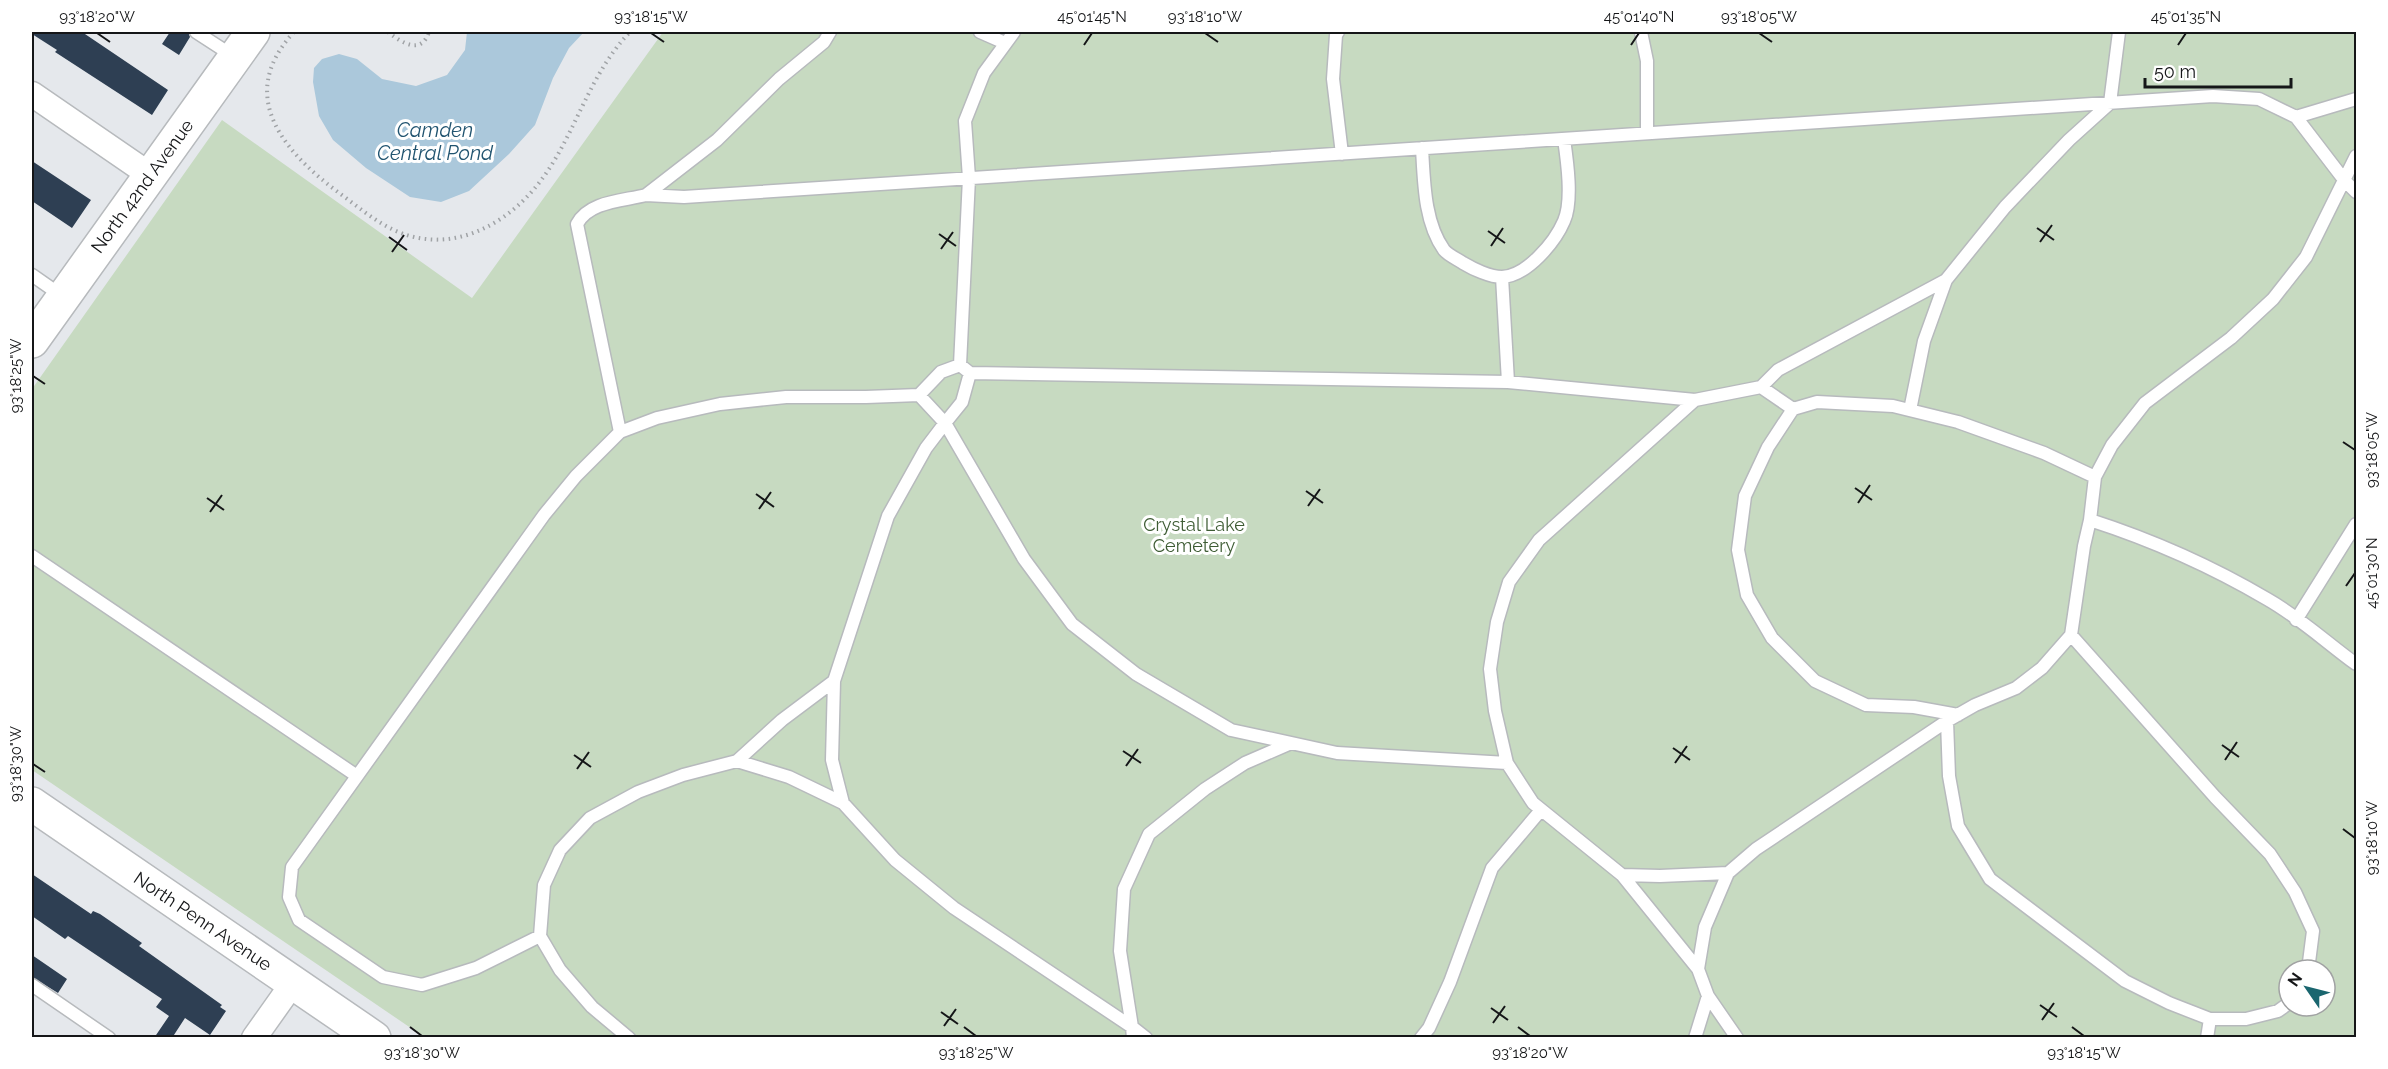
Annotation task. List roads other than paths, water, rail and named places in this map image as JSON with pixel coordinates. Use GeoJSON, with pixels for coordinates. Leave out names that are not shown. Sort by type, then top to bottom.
{"type":"FeatureCollection","features":[{"type":"Feature","properties":{"kind":"main road","name":"North 42nd Avenue"},"geometry":{"type":"LineString","coordinates":[[32,341],[244,44]]}},
{"type":"Feature","properties":{"kind":"main road","name":"North Penn Avenue"},"geometry":{"type":"LineString","coordinates":[[32,804],[374,1038]]}},
{"type":"Feature","properties":{"kind":"street"},"geometry":{"type":"LineString","coordinates":[[32,94],[150,175]]}},
{"type":"Feature","properties":{"kind":"street"},"geometry":{"type":"LineString","coordinates":[[254,1038],[293,983]]}},
{"type":"Feature","properties":{"kind":"lane"},"geometry":{"type":"LineString","coordinates":[[196,32],[244,44]]}},
{"type":"Feature","properties":{"kind":"lane"},"geometry":{"type":"LineString","coordinates":[[646,195],[717,140],[779,79],[824,42],[830,32]]}},
{"type":"Feature","properties":{"kind":"lane"},"geometry":{"type":"LineString","coordinates":[[980,32],[1005,43]]}},
{"type":"Feature","properties":{"kind":"lane"},"geometry":{"type":"LineString","coordinates":[[960,365],[969,178],[965,121],[984,73],[1014,32]]}},
{"type":"Feature","properties":{"kind":"lane"},"geometry":{"type":"LineString","coordinates":[[1338,32],[1333,79],[1342,153]]}},
{"type":"Feature","properties":{"kind":"lane"},"geometry":{"type":"LineString","coordinates":[[1641,32],[1647,61],[1647,133]]}},
{"type":"Feature","properties":{"kind":"lane"},"geometry":{"type":"LineString","coordinates":[[1910,410],[1924,341],[1946,280],[2006,207],[2068,140],[2110,103],[2119,32]]}},
{"type":"Feature","properties":{"kind":"lane"},"geometry":{"type":"LineString","coordinates":[[620,432],[578,224],[583,213],[591,208],[646,195],[684,197],[2213,96],[2259,99],[2296,117],[2345,182],[2356,192]]}},
{"type":"Feature","properties":{"kind":"lane"},"geometry":{"type":"LineString","coordinates":[[2296,117],[2356,99]]}},
{"type":"Feature","properties":{"kind":"lane"},"geometry":{"type":"LineString","coordinates":[[1422,148],[1424,184],[1430,220],[1445,251],[1473,269],[1502,277],[1527,267],[1549,247],[1565,219],[1569,173],[1564,139]]}},
{"type":"Feature","properties":{"kind":"lane"},"geometry":{"type":"LineString","coordinates":[[1698,969],[1705,927],[1728,873],[1756,849],[1953,718],[1975,705],[2016,688],[2042,668],[2071,635],[2095,477],[2112,445],[2145,402],[2231,338],[2273,299],[2307,257],[2356,156]]}},
{"type":"Feature","properties":{"kind":"lane"},"geometry":{"type":"LineString","coordinates":[[32,275],[63,296]]}},
{"type":"Feature","properties":{"kind":"lane"},"geometry":{"type":"LineString","coordinates":[[1502,277],[1508,382]]}},
{"type":"Feature","properties":{"kind":"lane"},"geometry":{"type":"LineString","coordinates":[[960,365],[970,373],[1508,382],[1695,400],[1761,387],[1778,370],[1946,280]]}},
{"type":"Feature","properties":{"kind":"lane"},"geometry":{"type":"LineString","coordinates":[[540,936],[476,968],[422,985],[383,977],[299,920],[289,897],[292,867],[544,514],[576,476],[620,432],[657,418],[720,405],[786,397],[920,394],[941,372],[960,365]]}},
{"type":"Feature","properties":{"kind":"lane"},"geometry":{"type":"LineString","coordinates":[[843,803],[832,760],[834,681],[888,516],[926,448],[962,402],[970,373]]}},
{"type":"Feature","properties":{"kind":"lane"},"geometry":{"type":"LineString","coordinates":[[1761,387],[1793,410]]}},
{"type":"Feature","properties":{"kind":"lane"},"geometry":{"type":"LineString","coordinates":[[920,394],[945,423],[974,477],[1024,559],[1072,624],[1136,674],[1231,730],[1337,753],[1507,763]]}},
{"type":"Feature","properties":{"kind":"lane"},"geometry":{"type":"LineString","coordinates":[[1695,400],[1539,540],[1509,582],[1497,622],[1490,669],[1495,711],[1507,763],[1533,803],[1622,875],[1698,969],[1708,996],[1737,1038]]}},
{"type":"Feature","properties":{"kind":"lane"},"geometry":{"type":"LineString","coordinates":[[1953,718],[1914,706],[1866,705],[1815,681],[1772,638],[1747,595],[1738,550],[1745,496],[1768,447],[1793,410],[1817,402],[1893,405],[1958,422],[2044,453],[2095,477]]}},
{"type":"Feature","properties":{"kind":"lane"},"geometry":{"type":"LineString","coordinates":[[2090,520],[2134,534],[2186,556],[2269,600],[2356,664]]}},
{"type":"Feature","properties":{"kind":"lane"},"geometry":{"type":"LineString","coordinates":[[2296,620],[2356,524]]}},
{"type":"Feature","properties":{"kind":"lane"},"geometry":{"type":"LineString","coordinates":[[32,556],[357,776]]}},
{"type":"Feature","properties":{"kind":"lane"},"geometry":{"type":"LineString","coordinates":[[2071,635],[2139,713],[2270,854],[2295,892],[2313,932],[2310,958]]}},
{"type":"Feature","properties":{"kind":"lane"},"geometry":{"type":"LineString","coordinates":[[629,1038],[592,1007],[560,970],[540,936],[544,885],[560,850],[590,818],[638,792],[683,775],[737,761],[782,720],[834,681]]}},
{"type":"Feature","properties":{"kind":"lane"},"geometry":{"type":"LineString","coordinates":[[1953,718],[1949,776],[1958,826],[1990,879],[2125,981],[2169,1003],[2211,1019],[2246,1019],[2277,1011]]}},
{"type":"Feature","properties":{"kind":"lane"},"geometry":{"type":"LineString","coordinates":[[1132,1032],[1120,951],[1125,889],[1149,834],[1205,789],[1245,763],[1291,743]]}},
{"type":"Feature","properties":{"kind":"lane"},"geometry":{"type":"LineString","coordinates":[[737,761],[789,777],[843,803],[895,860],[954,908],[1132,1032],[1146,1038]]}},
{"type":"Feature","properties":{"kind":"lane"},"geometry":{"type":"LineString","coordinates":[[1421,1038],[1429,1028],[1450,982],[1492,868],[1541,810]]}},
{"type":"Feature","properties":{"kind":"lane"},"geometry":{"type":"LineString","coordinates":[[1622,875],[1728,873]]}},
{"type":"Feature","properties":{"kind":"lane"},"geometry":{"type":"LineString","coordinates":[[32,985],[109,1038]]}},
{"type":"Feature","properties":{"kind":"lane"},"geometry":{"type":"LineString","coordinates":[[1695,1038],[1708,996]]}},
{"type":"Feature","properties":{"kind":"lane"},"geometry":{"type":"LineString","coordinates":[[2207,1038],[2211,1019]]}},
{"type":"Feature","properties":{"kind":"water","name":"Camden Central Pond"},"geometry":{"type":"Polygon","coordinates":[[[467,32],[584,32],[569,48],[553,78],[535,125],[509,154],[469,191],[441,202],[410,197],[366,168],[333,140],[319,116],[313,82],[314,68],[322,59],[339,54],[357,59],[382,79],[416,86],[447,75],[465,50],[467,32]]]}},
{"type":"Feature","properties":{"kind":"park label","name":"Crystal Lake Cemetery"},"geometry":{"type":"Point","coordinates":[1194,534]}}]}
